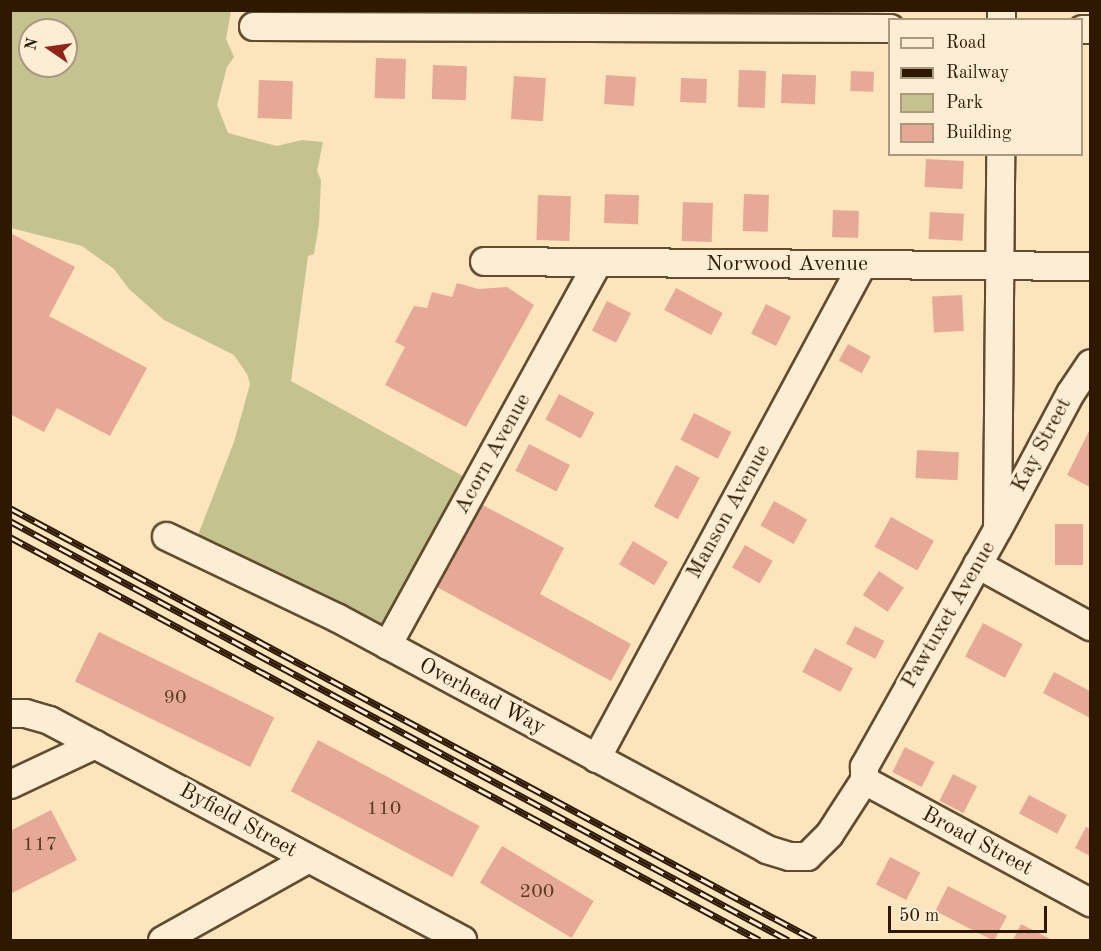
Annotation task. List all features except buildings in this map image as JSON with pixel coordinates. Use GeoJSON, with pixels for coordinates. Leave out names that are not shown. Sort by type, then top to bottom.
{"type":"FeatureCollection","features":[{"type":"Feature","properties":{"kind":"street"},"geometry":{"type":"LineString","coordinates":[[253,26],[325,18],[888,28]]}},
{"type":"Feature","properties":{"kind":"street","name":"Pawtuxet Avenue"},"geometry":{"type":"LineString","coordinates":[[797,856],[807,856],[816,850],[864,780],[864,766],[997,529],[1000,156]]}},
{"type":"Feature","properties":{"kind":"street","name":"Norwood Avenue"},"geometry":{"type":"LineString","coordinates":[[484,261],[861,266],[1090,266]]}},
{"type":"Feature","properties":{"kind":"street","name":"Acorn Avenue"},"geometry":{"type":"LineString","coordinates":[[387,645],[597,263]]}},
{"type":"Feature","properties":{"kind":"street","name":"Manson Avenue"},"geometry":{"type":"LineString","coordinates":[[596,758],[861,266]]}},
{"type":"Feature","properties":{"kind":"street","name":"Kay Street"},"geometry":{"type":"LineString","coordinates":[[997,529],[1070,393],[1090,363]]}},
{"type":"Feature","properties":{"kind":"street","name":"Overhead Way"},"geometry":{"type":"LineString","coordinates":[[166,536],[387,645],[766,849],[797,856]]}},
{"type":"Feature","properties":{"kind":"street"},"geometry":{"type":"LineString","coordinates":[[977,564],[1090,626]]}},
{"type":"Feature","properties":{"kind":"street","name":"Byfield Street"},"geometry":{"type":"LineString","coordinates":[[10,713],[35,715],[95,744],[462,940]]}},
{"type":"Feature","properties":{"kind":"street"},"geometry":{"type":"LineString","coordinates":[[10,784],[95,744]]}},
{"type":"Feature","properties":{"kind":"street","name":"Broad Street"},"geometry":{"type":"LineString","coordinates":[[864,780],[1090,902]]}},
{"type":"Feature","properties":{"kind":"street"},"geometry":{"type":"LineString","coordinates":[[162,940],[307,859]]}},
{"type":"Feature","properties":{"kind":"green space"},"geometry":{"type":"Polygon","coordinates":[[[10,11],[231,11],[226,39],[234,57],[227,67],[217,105],[228,133],[277,146],[302,140],[323,142],[317,171],[321,180],[319,224],[314,254],[308,256],[291,381],[472,481],[392,634],[193,548],[234,442],[250,384],[247,374],[234,355],[164,320],[129,289],[114,269],[82,246],[11,228],[10,11]]]}},
{"type":"Feature","properties":{"kind":"railway"},"geometry":{"type":"LineString","coordinates":[[10,508],[815,940]]}},
{"type":"Feature","properties":{"kind":"railway"},"geometry":{"type":"LineString","coordinates":[[10,521],[788,940]]}},
{"type":"Feature","properties":{"kind":"railway"},"geometry":{"type":"LineString","coordinates":[[10,537],[759,940]]}}]}
